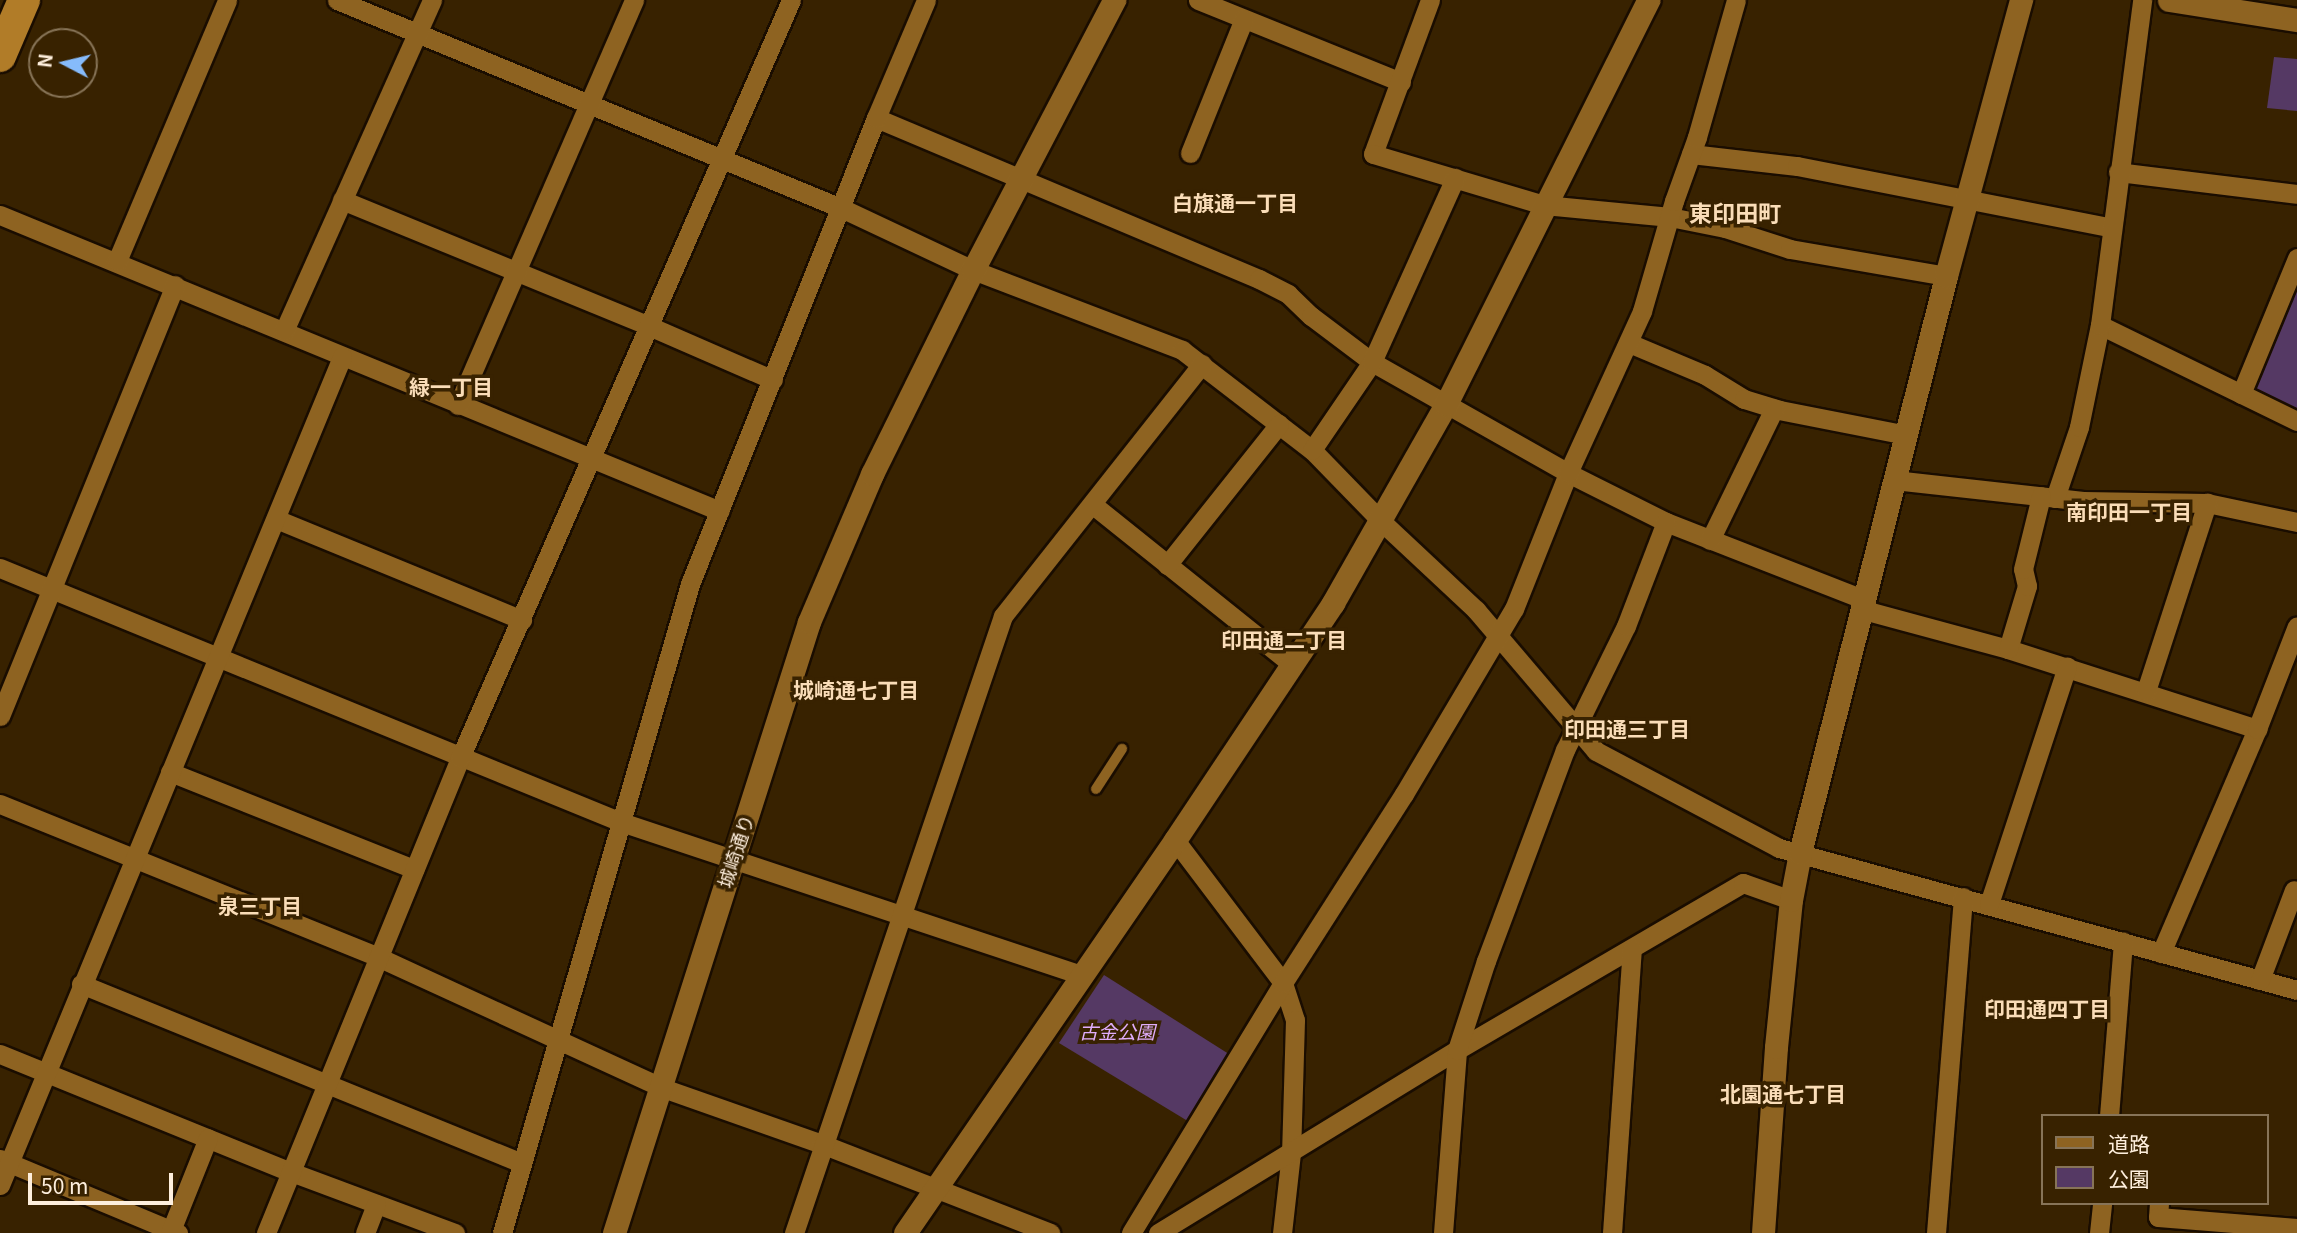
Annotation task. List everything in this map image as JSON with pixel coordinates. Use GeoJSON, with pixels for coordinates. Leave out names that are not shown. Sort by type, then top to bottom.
{"type":"FeatureCollection","features":[{"type":"Feature","properties":{"kind":"highway"},"geometry":{"type":"LineString","coordinates":[[0,56],[24,0]]}},
{"type":"Feature","properties":{"kind":"street"},"geometry":{"type":"LineString","coordinates":[[117,261],[227,0]]}},
{"type":"Feature","properties":{"kind":"street"},"geometry":{"type":"LineString","coordinates":[[337,0],[378,8],[417,33],[841,208],[973,270],[1182,350],[1312,450],[1381,522],[1476,610],[1596,751],[1779,848],[2297,990]]}},
{"type":"Feature","properties":{"kind":"street"},"geometry":{"type":"LineString","coordinates":[[284,331],[432,0]]}},
{"type":"Feature","properties":{"kind":"street"},"geometry":{"type":"LineString","coordinates":[[458,405],[591,106],[634,0]]}},
{"type":"Feature","properties":{"kind":"street"},"geometry":{"type":"LineString","coordinates":[[266,1233],[460,758],[791,0]]}},
{"type":"Feature","properties":{"kind":"street"},"geometry":{"type":"LineString","coordinates":[[502,1233],[690,584],[876,118],[926,0]]}},
{"type":"Feature","properties":{"kind":"street","name":"城崎通り"},"geometry":{"type":"LineString","coordinates":[[614,1233],[809,622],[872,474],[973,270],[1114,0]]}},
{"type":"Feature","properties":{"kind":"street"},"geometry":{"type":"LineString","coordinates":[[1198,0],[1401,82]]}},
{"type":"Feature","properties":{"kind":"street"},"geometry":{"type":"LineString","coordinates":[[1430,0],[1373,154],[1544,205],[1670,217],[1725,228],[1790,248],[1946,276]]}},
{"type":"Feature","properties":{"kind":"street"},"geometry":{"type":"LineString","coordinates":[[905,1233],[1175,840],[1292,664],[1381,522],[1446,404],[1648,0]]}},
{"type":"Feature","properties":{"kind":"street"},"geometry":{"type":"LineString","coordinates":[[1131,1233],[1283,983],[1404,794],[1514,609],[1568,473],[1642,311],[1737,0]]}},
{"type":"Feature","properties":{"kind":"street"},"geometry":{"type":"LineString","coordinates":[[1763,1233],[1791,900],[1800,853],[1861,604],[2021,0]]}},
{"type":"Feature","properties":{"kind":"street"},"geometry":{"type":"LineString","coordinates":[[2008,649],[2027,586],[2023,569],[2048,497],[2079,427],[2100,325],[2142,0]]}},
{"type":"Feature","properties":{"kind":"street"},"geometry":{"type":"LineString","coordinates":[[2169,0],[2297,20]]}},
{"type":"Feature","properties":{"kind":"street"},"geometry":{"type":"LineString","coordinates":[[1190,153],[1244,19]]}},
{"type":"Feature","properties":{"kind":"street"},"geometry":{"type":"LineString","coordinates":[[876,118],[1183,245],[1278,289],[1372,362],[1568,473],[1666,522],[1861,604],[2146,691],[2257,729]]}},
{"type":"Feature","properties":{"kind":"street"},"geometry":{"type":"LineString","coordinates":[[1691,154],[1797,166],[2112,228]]}},
{"type":"Feature","properties":{"kind":"street"},"geometry":{"type":"LineString","coordinates":[[2118,172],[2297,194]]}},
{"type":"Feature","properties":{"kind":"street"},"geometry":{"type":"LineString","coordinates":[[1312,450],[1372,362],[1455,178]]}},
{"type":"Feature","properties":{"kind":"street"},"geometry":{"type":"LineString","coordinates":[[342,200],[649,326],[772,380]]}},
{"type":"Feature","properties":{"kind":"street"},"geometry":{"type":"LineString","coordinates":[[0,215],[720,512]]}},
{"type":"Feature","properties":{"kind":"street"},"geometry":{"type":"LineString","coordinates":[[2241,394],[2297,258]]}},
{"type":"Feature","properties":{"kind":"street"},"geometry":{"type":"LineString","coordinates":[[0,716],[175,285]]}},
{"type":"Feature","properties":{"kind":"street"},"geometry":{"type":"LineString","coordinates":[[2100,325],[2297,421]]}},
{"type":"Feature","properties":{"kind":"street"},"geometry":{"type":"LineString","coordinates":[[1629,343],[1705,375],[1744,399],[1774,409],[1906,435]]}},
{"type":"Feature","properties":{"kind":"street"},"geometry":{"type":"LineString","coordinates":[[0,1185],[4,1161],[46,1073],[342,356]]}},
{"type":"Feature","properties":{"kind":"street"},"geometry":{"type":"LineString","coordinates":[[794,1233],[822,1144],[904,915],[1003,616],[1202,364]]}},
{"type":"Feature","properties":{"kind":"street"},"geometry":{"type":"LineString","coordinates":[[1710,540],[1774,409]]}},
{"type":"Feature","properties":{"kind":"street"},"geometry":{"type":"LineString","coordinates":[[1167,565],[1279,424]]}},
{"type":"Feature","properties":{"kind":"street"},"geometry":{"type":"LineString","coordinates":[[1894,480],[2048,497],[2207,503],[2297,522]]}},
{"type":"Feature","properties":{"kind":"street"},"geometry":{"type":"LineString","coordinates":[[2146,691],[2207,503]]}},
{"type":"Feature","properties":{"kind":"street"},"geometry":{"type":"LineString","coordinates":[[1093,504],[1292,664]]}},
{"type":"Feature","properties":{"kind":"street"},"geometry":{"type":"LineString","coordinates":[[276,519],[522,620]]}},
{"type":"Feature","properties":{"kind":"street"},"geometry":{"type":"LineString","coordinates":[[1443,1233],[1457,1050],[1495,936],[1564,750],[1626,626],[1666,522]]}},
{"type":"Feature","properties":{"kind":"street"},"geometry":{"type":"LineString","coordinates":[[0,568],[621,822],[1081,975]]}},
{"type":"Feature","properties":{"kind":"street"},"geometry":{"type":"LineString","coordinates":[[2161,953],[2257,729],[2297,626]]}},
{"type":"Feature","properties":{"kind":"street"},"geometry":{"type":"LineString","coordinates":[[1989,904],[2067,667]]}},
{"type":"Feature","properties":{"kind":"street"},"geometry":{"type":"LineString","coordinates":[[170,772],[414,869]]}},
{"type":"Feature","properties":{"kind":"street"},"geometry":{"type":"LineString","coordinates":[[0,804],[132,860],[378,957],[660,1087],[822,1144],[1050,1233]]}},
{"type":"Feature","properties":{"kind":"street"},"geometry":{"type":"LineString","coordinates":[[1175,840],[1283,983],[1295,1020],[1291,1153],[1282,1233]]}},
{"type":"Feature","properties":{"kind":"street"},"geometry":{"type":"LineString","coordinates":[[1158,1233],[1457,1050],[1743,883],[1791,900]]}},
{"type":"Feature","properties":{"kind":"street"},"geometry":{"type":"LineString","coordinates":[[2260,980],[2294,890]]}},
{"type":"Feature","properties":{"kind":"street"},"geometry":{"type":"LineString","coordinates":[[1936,1233],[1963,897]]}},
{"type":"Feature","properties":{"kind":"street"},"geometry":{"type":"LineString","coordinates":[[2109,1114],[2123,942]]}},
{"type":"Feature","properties":{"kind":"street"},"geometry":{"type":"LineString","coordinates":[[1612,1233],[1632,950]]}},
{"type":"Feature","properties":{"kind":"street"},"geometry":{"type":"LineString","coordinates":[[81,984],[522,1163]]}},
{"type":"Feature","properties":{"kind":"street"},"geometry":{"type":"LineString","coordinates":[[0,1054],[291,1172],[455,1233]]}},
{"type":"Feature","properties":{"kind":"street"},"geometry":{"type":"LineString","coordinates":[[4,1161],[173,1232],[208,1138]]}},
{"type":"Feature","properties":{"kind":"street"},"geometry":{"type":"LineString","coordinates":[[365,1233],[376,1204]]}},
{"type":"Feature","properties":{"kind":"street"},"geometry":{"type":"LineString","coordinates":[[2099,1233],[2102,1205]]}},
{"type":"Feature","properties":{"kind":"street"},"geometry":{"type":"LineString","coordinates":[[2159,1205],[2158,1217],[2297,1228]]}},
{"type":"Feature","properties":{"kind":"lane"},"geometry":{"type":"LineString","coordinates":[[1096,789],[1122,749]]}},
{"type":"Feature","properties":{"kind":"green space"},"geometry":{"type":"Polygon","coordinates":[[[2274,57],[2297,59],[2297,111],[2267,108],[2274,57]]]}},
{"type":"Feature","properties":{"kind":"green space"},"geometry":{"type":"Polygon","coordinates":[[[2297,285],[2297,410],[2253,391],[2297,285]]]}},
{"type":"Feature","properties":{"kind":"green space","name":"古金公園"},"geometry":{"type":"Polygon","coordinates":[[[1104,975],[1232,1056],[1191,1123],[1059,1043],[1104,975]]]}},
{"type":"Feature","properties":{"kind":"district","name":"白旗通一丁目"},"geometry":{"type":"Point","coordinates":[1235,202]}},
{"type":"Feature","properties":{"kind":"district","name":"東印田町"},"geometry":{"type":"Point","coordinates":[1735,212]}},
{"type":"Feature","properties":{"kind":"district","name":"緑一丁目"},"geometry":{"type":"Point","coordinates":[451,386]}},
{"type":"Feature","properties":{"kind":"district","name":"南印田一丁目"},"geometry":{"type":"Point","coordinates":[2129,511]}},
{"type":"Feature","properties":{"kind":"district","name":"印田通二丁目"},"geometry":{"type":"Point","coordinates":[1284,639]}},
{"type":"Feature","properties":{"kind":"district","name":"城崎通七丁目"},"geometry":{"type":"Point","coordinates":[856,689]}},
{"type":"Feature","properties":{"kind":"district","name":"印田通三丁目"},"geometry":{"type":"Point","coordinates":[1627,728]}},
{"type":"Feature","properties":{"kind":"district","name":"泉三丁目"},"geometry":{"type":"Point","coordinates":[260,905]}},
{"type":"Feature","properties":{"kind":"district","name":"印田通四丁目"},"geometry":{"type":"Point","coordinates":[2047,1008]}},
{"type":"Feature","properties":{"kind":"district","name":"北園通七丁目"},"geometry":{"type":"Point","coordinates":[1783,1093]}}]}
